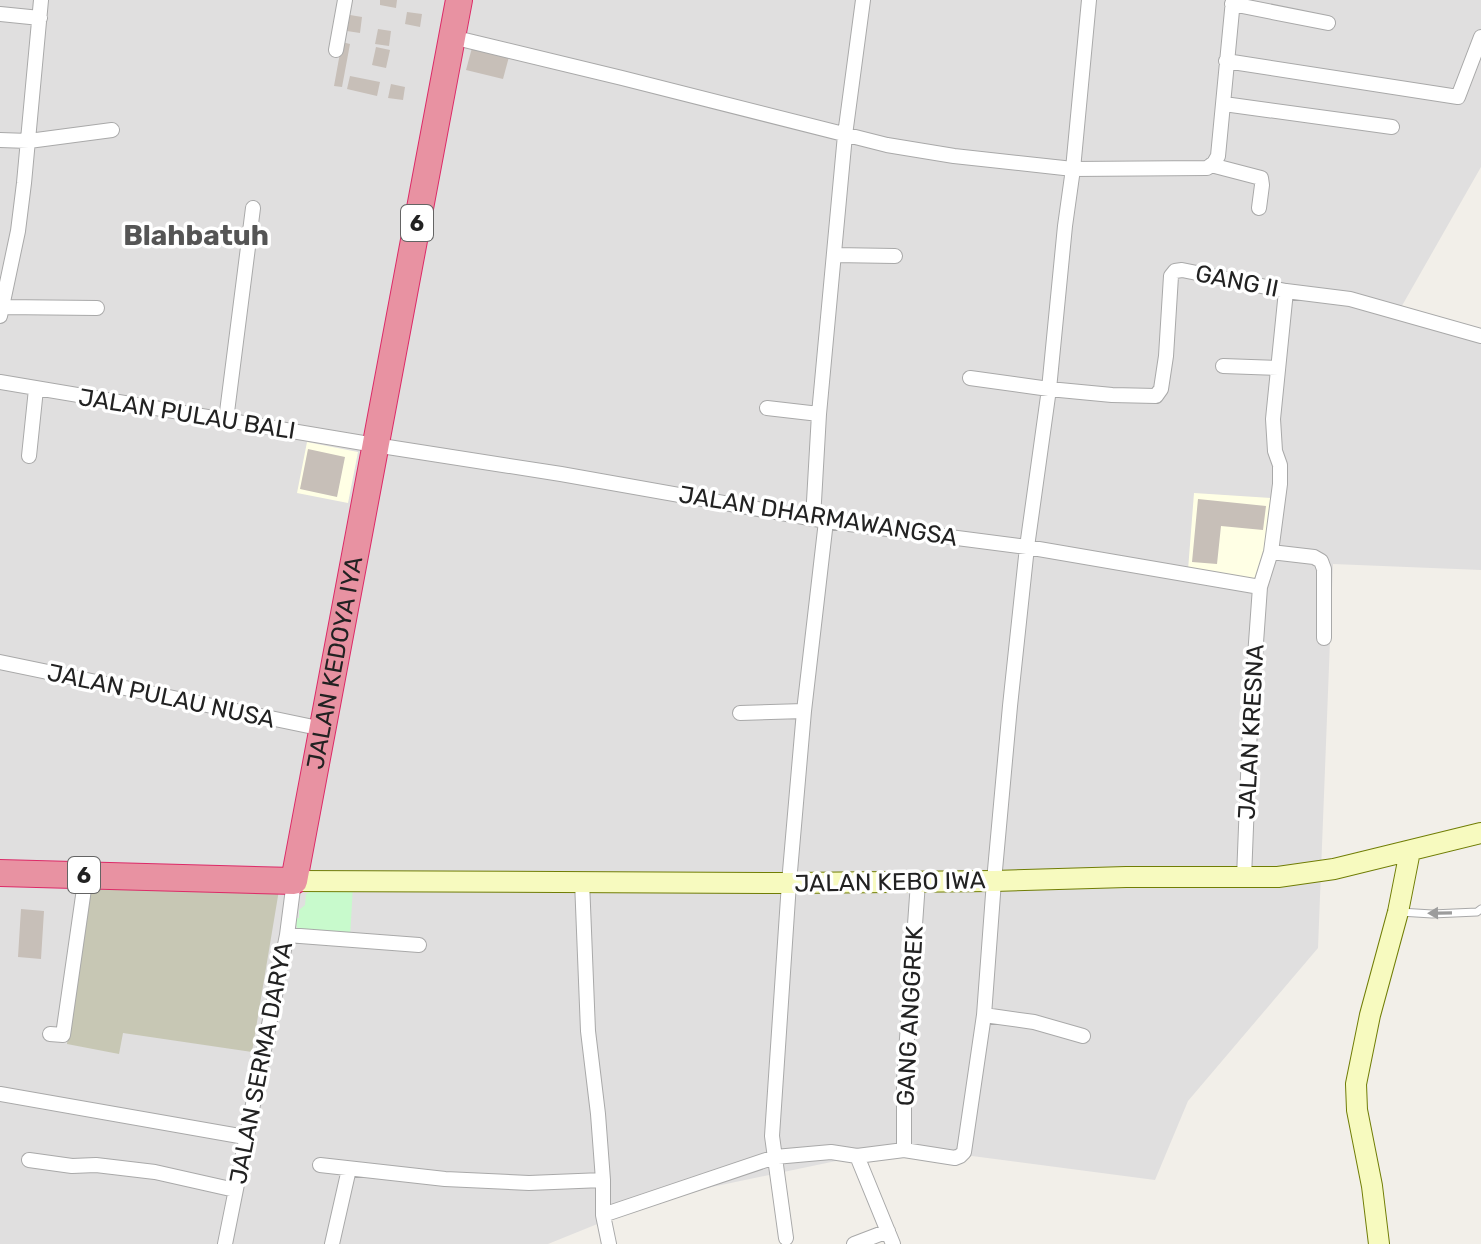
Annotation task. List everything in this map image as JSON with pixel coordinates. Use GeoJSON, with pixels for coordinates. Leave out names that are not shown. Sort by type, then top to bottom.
{"type":"FeatureCollection","features":[{"type":"Feature","properties":{"kind":"highway","name":"6"},"geometry":{"type":"LineString","coordinates":[[375,445],[459,0]]}},
{"type":"Feature","properties":{"kind":"highway","name":"JALAN KEDOYA IYA"},"geometry":{"type":"LineString","coordinates":[[294,881],[375,445]]}},
{"type":"Feature","properties":{"kind":"highway","name":"6"},"geometry":{"type":"LineString","coordinates":[[0,873],[294,881]]}},
{"type":"Feature","properties":{"kind":"main road","name":"JALAN KEBO IWA"},"geometry":{"type":"LineString","coordinates":[[294,881],[789,883],[1278,877],[1323,870],[1481,833]]}},
{"type":"Feature","properties":{"kind":"main road"},"geometry":{"type":"LineString","coordinates":[[1379,1244],[1372,1186],[1357,1110],[1356,1084],[1410,851]]}},
{"type":"Feature","properties":{"kind":"street"},"geometry":{"type":"LineString","coordinates":[[41,0],[18,231],[1,312],[97,308]]}},
{"type":"Feature","properties":{"kind":"street"},"geometry":{"type":"LineString","coordinates":[[336,50],[345,0]]}},
{"type":"Feature","properties":{"kind":"street"},"geometry":{"type":"LineString","coordinates":[[786,1238],[774,1151],[789,883],[820,520],[819,414],[845,135],[863,0]]}},
{"type":"Feature","properties":{"kind":"street"},"geometry":{"type":"LineString","coordinates":[[603,1215],[774,1151],[831,1152],[857,1156],[904,1150],[955,1158],[964,1152],[984,1015],[1027,547],[1049,389],[1089,0]]}},
{"type":"Feature","properties":{"kind":"street"},"geometry":{"type":"LineString","coordinates":[[452,37],[887,145],[1073,169],[1207,168],[1218,156],[1233,2],[1328,23]]}},
{"type":"Feature","properties":{"kind":"street"},"geometry":{"type":"LineString","coordinates":[[0,14],[40,18]]}},
{"type":"Feature","properties":{"kind":"street"},"geometry":{"type":"LineString","coordinates":[[1226,61],[1458,97],[1481,37]]}},
{"type":"Feature","properties":{"kind":"street"},"geometry":{"type":"LineString","coordinates":[[1224,104],[1392,127]]}},
{"type":"Feature","properties":{"kind":"street"},"geometry":{"type":"LineString","coordinates":[[0,140],[29,141],[112,130]]}},
{"type":"Feature","properties":{"kind":"street"},"geometry":{"type":"LineString","coordinates":[[1211,165],[1261,178],[1259,208]]}},
{"type":"Feature","properties":{"kind":"street"},"geometry":{"type":"LineString","coordinates":[[226,420],[253,208]]}},
{"type":"Feature","properties":{"kind":"street"},"geometry":{"type":"LineString","coordinates":[[834,255],[895,256]]}},
{"type":"Feature","properties":{"kind":"street","name":"GANG II"},"geometry":{"type":"LineString","coordinates":[[1049,389],[1153,397],[1158,394],[1164,367],[1171,276],[1175,271],[1182,270],[1286,291],[1350,299],[1481,336]]}},
{"type":"Feature","properties":{"kind":"street","name":"JALAN KRESNA"},"geometry":{"type":"LineString","coordinates":[[1244,878],[1260,587],[1271,552],[1280,484],[1273,419],[1286,291]]}},
{"type":"Feature","properties":{"kind":"street"},"geometry":{"type":"LineString","coordinates":[[1223,366],[1278,368]]}},
{"type":"Feature","properties":{"kind":"street"},"geometry":{"type":"LineString","coordinates":[[970,378],[1049,389]]}},
{"type":"Feature","properties":{"kind":"street","name":"JALAN PULAU BALI"},"geometry":{"type":"LineString","coordinates":[[0,382],[375,445]]}},
{"type":"Feature","properties":{"kind":"street"},"geometry":{"type":"LineString","coordinates":[[29,456],[36,389]]}},
{"type":"Feature","properties":{"kind":"street"},"geometry":{"type":"LineString","coordinates":[[767,408],[819,414]]}},
{"type":"Feature","properties":{"kind":"street","name":"JALAN DHARMAWANGSA"},"geometry":{"type":"LineString","coordinates":[[375,445],[820,520],[1027,547],[1260,587]]}},
{"type":"Feature","properties":{"kind":"street"},"geometry":{"type":"LineString","coordinates":[[1271,552],[1314,557],[1321,561],[1324,569],[1324,638]]}},
{"type":"Feature","properties":{"kind":"street","name":"JALAN PULAU NUSA"},"geometry":{"type":"LineString","coordinates":[[0,662],[323,729]]}},
{"type":"Feature","properties":{"kind":"street"},"geometry":{"type":"LineString","coordinates":[[740,713],[804,711]]}},
{"type":"Feature","properties":{"kind":"street"},"geometry":{"type":"LineString","coordinates":[[50,1034],[63,1035],[86,875]]}},
{"type":"Feature","properties":{"kind":"street","name":"JALAN SERMA DARYA"},"geometry":{"type":"LineString","coordinates":[[225,1244],[287,935],[294,881]]}},
{"type":"Feature","properties":{"kind":"street"},"geometry":{"type":"LineString","coordinates":[[582,881],[588,1031],[597,1103],[603,1215],[609,1244]]}},
{"type":"Feature","properties":{"kind":"street","name":"GANG ANGGREK"},"geometry":{"type":"LineString","coordinates":[[904,1150],[904,1081],[918,882]]}},
{"type":"Feature","properties":{"kind":"street"},"geometry":{"type":"LineString","coordinates":[[287,935],[419,945]]}},
{"type":"Feature","properties":{"kind":"street"},"geometry":{"type":"LineString","coordinates":[[984,1015],[1034,1022],[1083,1036]]}},
{"type":"Feature","properties":{"kind":"street"},"geometry":{"type":"LineString","coordinates":[[0,1094],[245,1137]]}},
{"type":"Feature","properties":{"kind":"street"},"geometry":{"type":"LineString","coordinates":[[854,1244],[890,1238],[857,1156]]}},
{"type":"Feature","properties":{"kind":"street"},"geometry":{"type":"LineString","coordinates":[[29,1160],[155,1172],[235,1190]]}},
{"type":"Feature","properties":{"kind":"street"},"geometry":{"type":"LineString","coordinates":[[320,1165],[445,1179],[529,1183],[603,1180]]}},
{"type":"Feature","properties":{"kind":"street"},"geometry":{"type":"LineString","coordinates":[[332,1244],[349,1169]]}},
{"type":"Feature","properties":{"kind":"lane"},"geometry":{"type":"LineString","coordinates":[[1398,912],[1432,914],[1477,912],[1481,909]]}},
{"type":"Feature","properties":{"kind":"shaded area"},"geometry":{"type":"Polygon","coordinates":[[[0,0],[1481,0],[1481,167],[1395,318],[1481,337],[1481,570],[1333,564],[1318,948],[1188,1101],[1155,1180],[903,1147],[664,1197],[548,1244],[0,1244],[0,0]]]}},
{"type":"Feature","properties":{"kind":"shaded area"},"geometry":{"type":"Polygon","coordinates":[[[307,442],[358,452],[348,503],[297,493],[307,442]]]}},
{"type":"Feature","properties":{"kind":"shaded area"},"geometry":{"type":"Polygon","coordinates":[[[1194,493],[1271,498],[1264,573],[1255,581],[1188,570],[1194,493]]]}},
{"type":"Feature","properties":{"kind":"shaded area"},"geometry":{"type":"Polygon","coordinates":[[[88,885],[279,890],[252,1052],[123,1033],[119,1054],[67,1044],[88,885]]]}},
{"type":"Feature","properties":{"kind":"green space"},"geometry":{"type":"Polygon","coordinates":[[[353,886],[350,938],[296,934],[294,918],[299,918],[306,894],[320,887],[353,886]]]}},
{"type":"Feature","properties":{"kind":"building"},"geometry":{"type":"Polygon","coordinates":[[[380,0],[397,0],[396,8],[380,5],[380,0]]]}},
{"type":"Feature","properties":{"kind":"building"},"geometry":{"type":"Polygon","coordinates":[[[407,12],[422,14],[420,27],[405,24],[407,12]]]}},
{"type":"Feature","properties":{"kind":"building"},"geometry":{"type":"Polygon","coordinates":[[[350,15],[362,17],[360,33],[347,31],[350,15]]]}},
{"type":"Feature","properties":{"kind":"building"},"geometry":{"type":"Polygon","coordinates":[[[378,29],[391,31],[389,46],[375,44],[378,29]]]}},
{"type":"Feature","properties":{"kind":"building"},"geometry":{"type":"Polygon","coordinates":[[[342,42],[350,44],[342,87],[334,86],[342,42]]]}},
{"type":"Feature","properties":{"kind":"building"},"geometry":{"type":"Polygon","coordinates":[[[473,44],[510,53],[503,79],[466,70],[473,44]]]}},
{"type":"Feature","properties":{"kind":"building"},"geometry":{"type":"Polygon","coordinates":[[[376,47],[390,50],[386,68],[372,65],[376,47]]]}},
{"type":"Feature","properties":{"kind":"building"},"geometry":{"type":"Polygon","coordinates":[[[350,76],[380,82],[377,96],[347,89],[350,76]]]}},
{"type":"Feature","properties":{"kind":"building"},"geometry":{"type":"Polygon","coordinates":[[[391,84],[405,87],[403,100],[388,98],[391,84]]]}},
{"type":"Feature","properties":{"kind":"building"},"geometry":{"type":"Polygon","coordinates":[[[308,449],[345,457],[337,497],[300,489],[308,449]]]}},
{"type":"Feature","properties":{"kind":"building"},"geometry":{"type":"Polygon","coordinates":[[[1198,499],[1266,506],[1263,530],[1221,526],[1217,564],[1192,562],[1198,499]]]}},
{"type":"Feature","properties":{"kind":"building"},"geometry":{"type":"Polygon","coordinates":[[[21,909],[44,911],[41,959],[18,957],[21,909]]]}},
{"type":"Feature","properties":{"kind":"district","name":"Blahbatuh"},"geometry":{"type":"Point","coordinates":[196,235]}}]}
